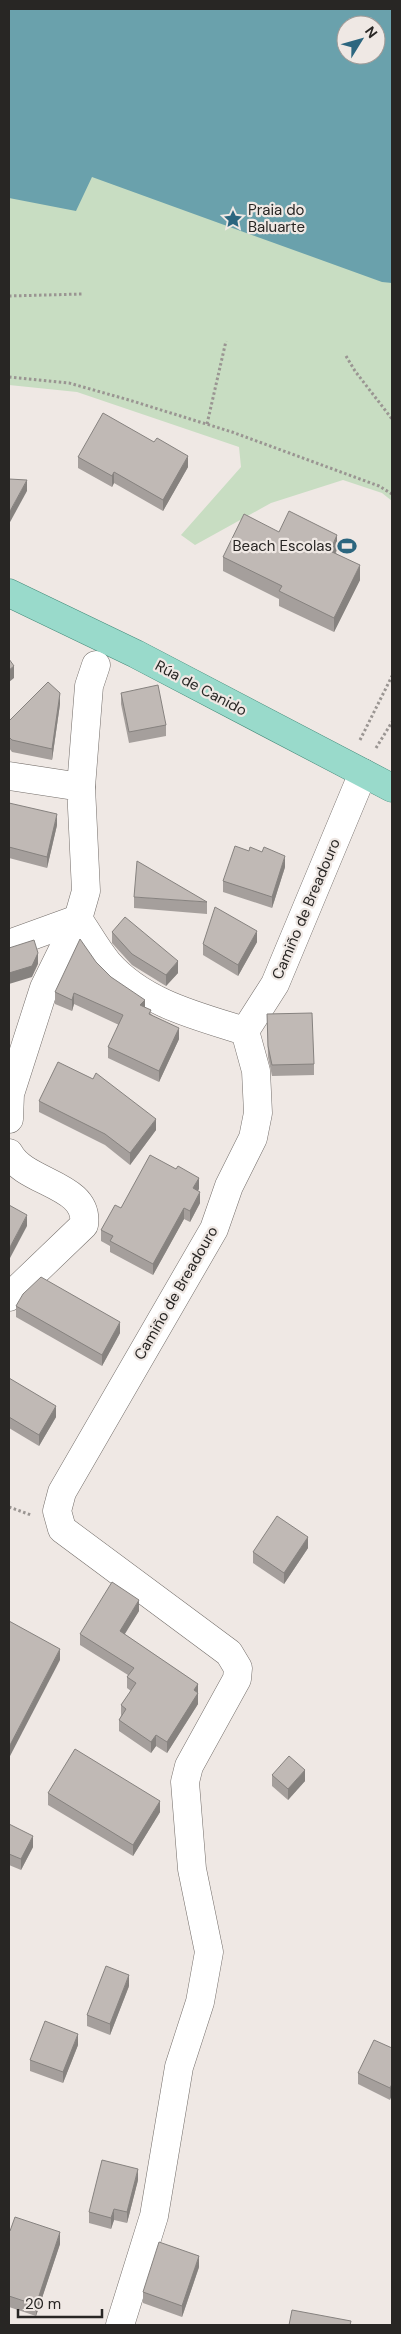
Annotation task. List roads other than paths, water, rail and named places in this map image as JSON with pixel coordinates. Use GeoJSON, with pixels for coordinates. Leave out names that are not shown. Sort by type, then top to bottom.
{"type":"FeatureCollection","features":[{"type":"Feature","properties":{"kind":"main road","name":"Rúa de Canido"},"geometry":{"type":"LineString","coordinates":[[9,592],[136,654],[365,757],[392,788]]}},
{"type":"Feature","properties":{"kind":"street"},"geometry":{"type":"LineString","coordinates":[[9,1119],[10,1094],[44,988],[78,918],[86,891],[81,787],[89,686],[96,664]]}},
{"type":"Feature","properties":{"kind":"street","name":"Camiño de Breadouro"},"geometry":{"type":"LineString","coordinates":[[120,2325],[154,2216],[179,2067],[200,2002],[209,1952],[192,1869],[185,1782],[188,1766],[237,1679],[238,1668],[229,1653],[62,1529],[57,1511],[62,1492],[214,1230],[229,1186],[253,1138],[258,1113],[256,1071],[245,1031],[274,984],[365,757]]}},
{"type":"Feature","properties":{"kind":"street"},"geometry":{"type":"LineString","coordinates":[[9,776],[81,787]]}},
{"type":"Feature","properties":{"kind":"street"},"geometry":{"type":"LineString","coordinates":[[78,918],[108,963],[132,985],[158,1001],[196,1016],[245,1031]]}},
{"type":"Feature","properties":{"kind":"street"},"geometry":{"type":"LineString","coordinates":[[9,944],[78,918]]}},
{"type":"Feature","properties":{"kind":"street"},"geometry":{"type":"LineString","coordinates":[[9,1154],[13,1161],[26,1172],[68,1193],[81,1204],[85,1215],[84,1225],[9,1297]]}},
{"type":"Feature","properties":{"kind":"water"},"geometry":{"type":"Polygon","coordinates":[[[9,9],[392,9],[392,283],[382,282],[92,177],[76,211],[9,198],[9,9]]]}},
{"type":"Feature","properties":{"kind":"place","name":"Praia do Baluarte"},"geometry":{"type":"Point","coordinates":[233,219]}},
{"type":"Feature","properties":{"kind":"place","name":"Beach Escolas"},"geometry":{"type":"Point","coordinates":[347,546]}}]}
